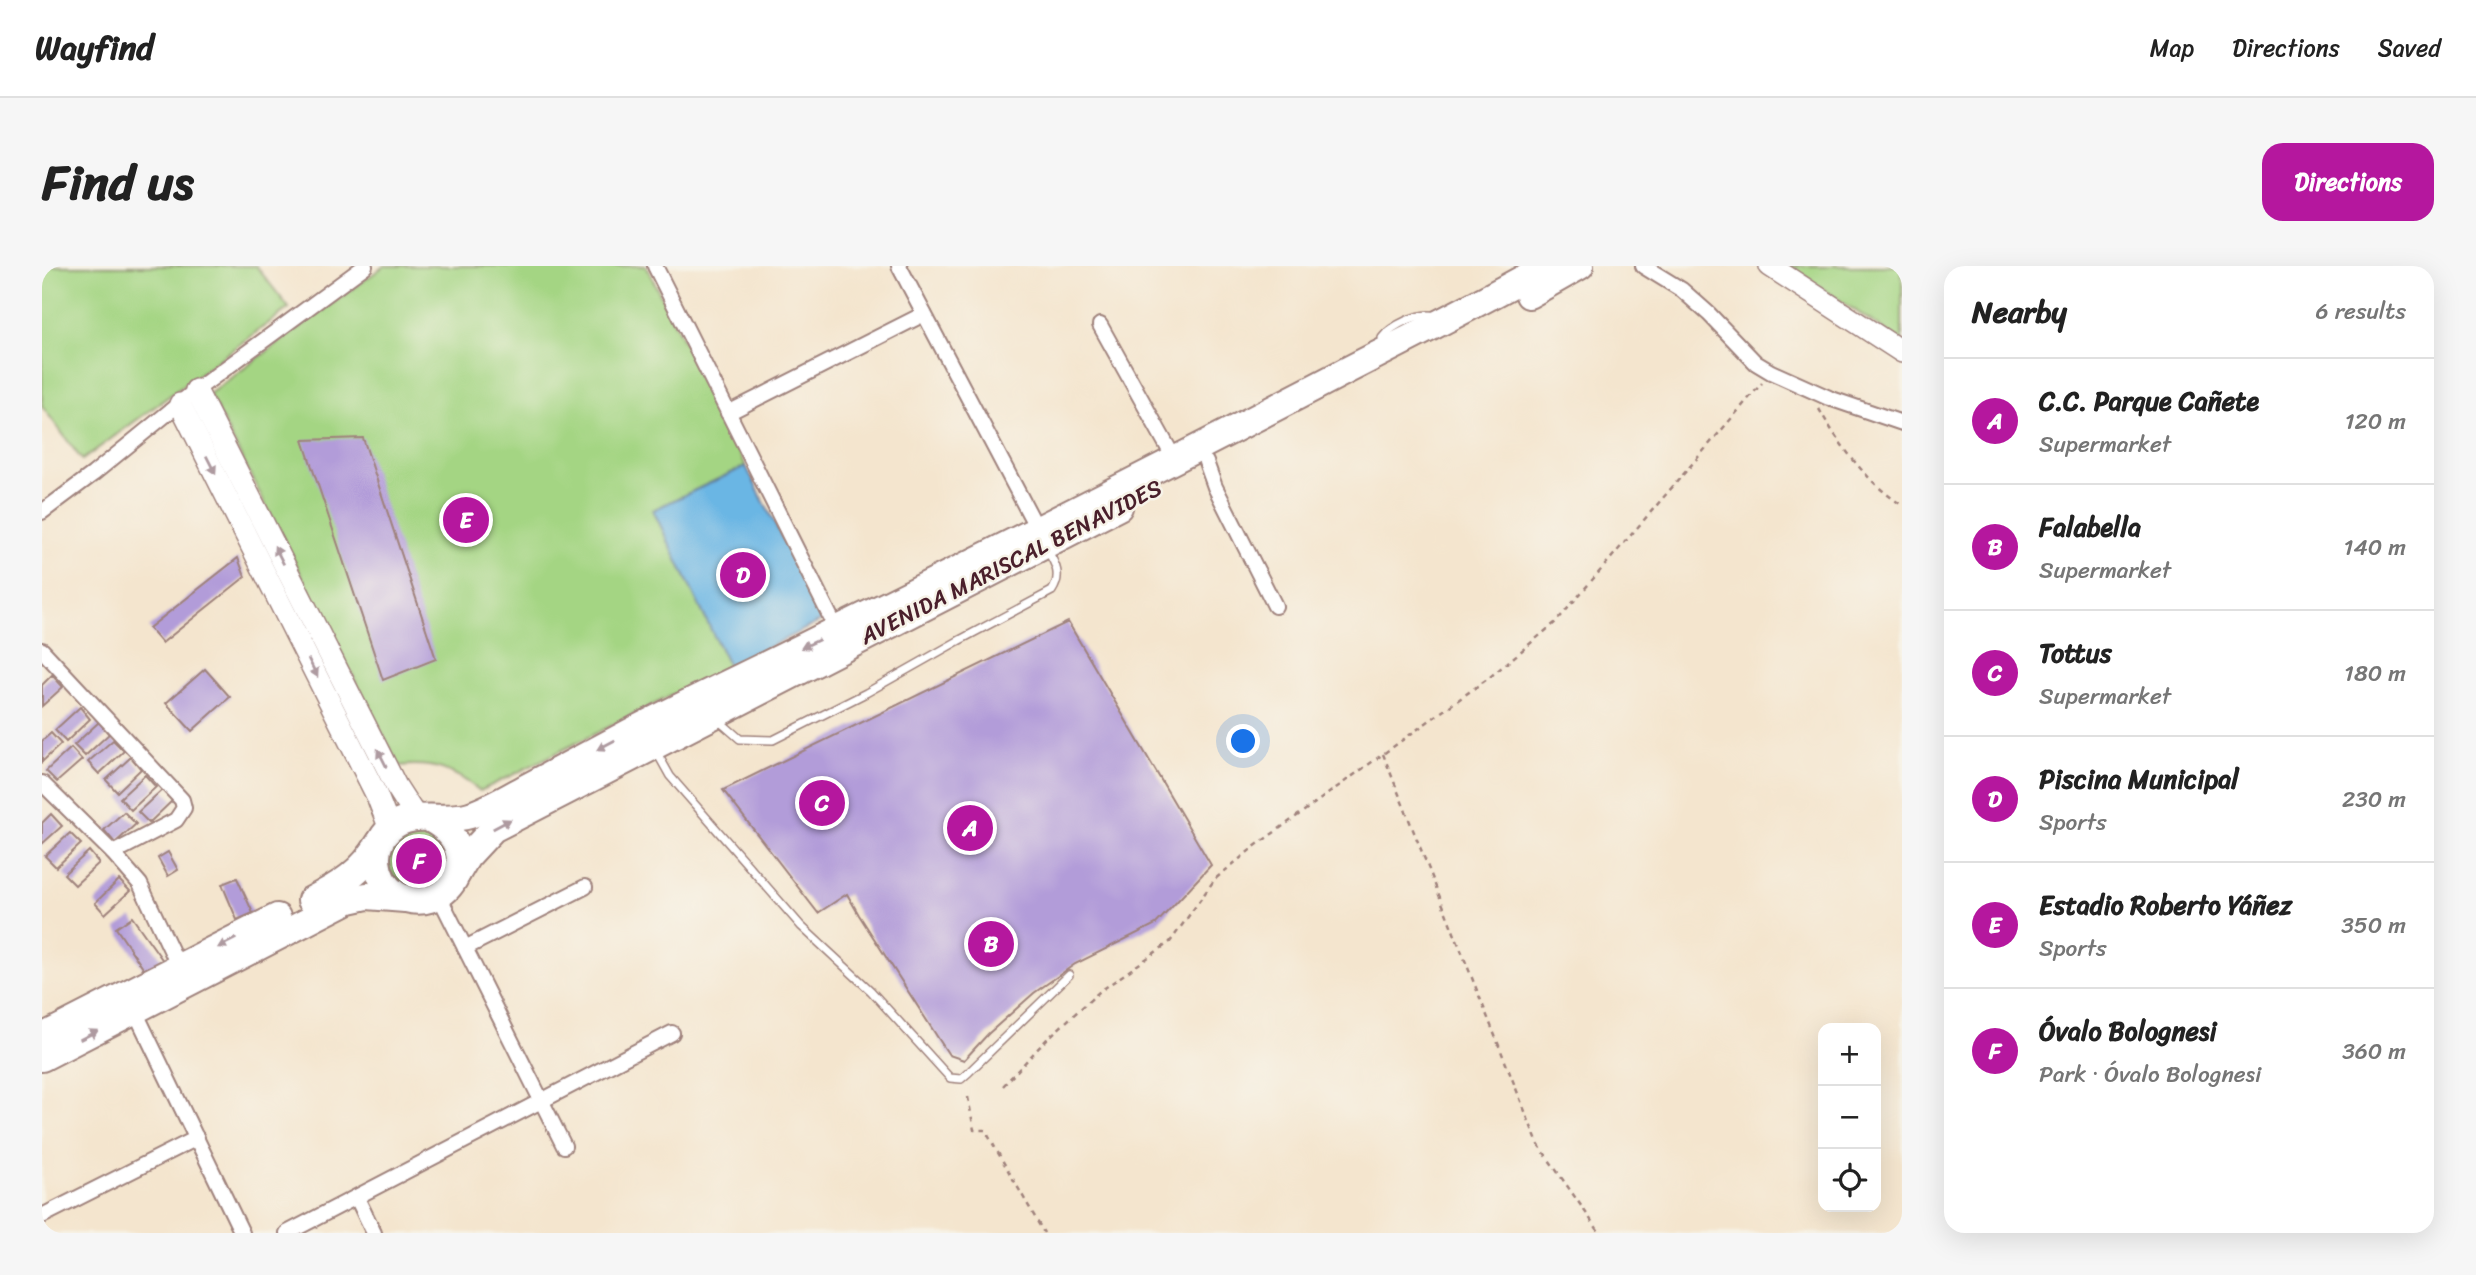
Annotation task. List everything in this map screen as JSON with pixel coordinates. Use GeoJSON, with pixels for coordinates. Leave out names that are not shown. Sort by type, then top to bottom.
{"type":"FeatureCollection","features":[{"type":"Feature","properties":{"kind":"highway","name":"AVENIDA MARISCAL BENAVIDES"},"geometry":{"type":"LineString","coordinates":[[1041,537],[1175,460],[1385,351],[1447,324],[1546,266]]}},
{"type":"Feature","properties":{"kind":"highway","name":"AVENIDA MARISCAL BENAVIDES"},"geometry":{"type":"LineString","coordinates":[[422,818],[446,819],[481,811],[650,736],[1041,537],[1206,463],[1513,304],[1580,266]]}},
{"type":"Feature","properties":{"kind":"highway","name":"AVENIDA MARISCAL BENAVIDES"},"geometry":{"type":"LineString","coordinates":[[457,874],[478,842],[493,829],[650,736],[715,716],[842,638]]}},
{"type":"Feature","properties":{"kind":"highway"},"geometry":{"type":"LineString","coordinates":[[42,1037],[130,1002],[349,900],[367,896],[423,901],[439,895],[450,887],[457,874],[460,857],[456,840],[444,826],[422,818],[402,821],[386,834],[357,873],[341,885],[179,967],[130,1002],[42,1058]]}},
{"type":"Feature","properties":{"kind":"highway"},"geometry":{"type":"LineString","coordinates":[[386,834],[377,852],[383,881],[393,892],[407,899]]}},
{"type":"Feature","properties":{"kind":"street"},"geometry":{"type":"LineString","coordinates":[[42,512],[188,397],[365,266]]}},
{"type":"Feature","properties":{"kind":"street"},"geometry":{"type":"LineString","coordinates":[[654,266],[842,638]]}},
{"type":"Feature","properties":{"kind":"street"},"geometry":{"type":"LineString","coordinates":[[899,266],[1041,537]]}},
{"type":"Feature","properties":{"kind":"street"},"geometry":{"type":"LineString","coordinates":[[1643,266],[1682,290],[1756,363],[1806,388],[1882,418],[1902,423]]}},
{"type":"Feature","properties":{"kind":"street"},"geometry":{"type":"LineString","coordinates":[[1770,266],[1902,352]]}},
{"type":"Feature","properties":{"kind":"street"},"geometry":{"type":"LineString","coordinates":[[728,413],[924,314]]}},
{"type":"Feature","properties":{"kind":"street"},"geometry":{"type":"LineString","coordinates":[[1100,325],[1175,460]]}},
{"type":"Feature","properties":{"kind":"street"},"geometry":{"type":"LineString","coordinates":[[188,397],[396,786],[422,818]]}},
{"type":"Feature","properties":{"kind":"street"},"geometry":{"type":"LineString","coordinates":[[188,397],[377,796],[386,834]]}},
{"type":"Feature","properties":{"kind":"street"},"geometry":{"type":"LineString","coordinates":[[1206,463],[1215,487],[1275,606]]}},
{"type":"Feature","properties":{"kind":"street"},"geometry":{"type":"LineString","coordinates":[[42,650],[182,800],[184,808],[176,820],[113,853]]}},
{"type":"Feature","properties":{"kind":"street"},"geometry":{"type":"LineString","coordinates":[[42,783],[113,853],[140,884],[179,967]]}},
{"type":"Feature","properties":{"kind":"street"},"geometry":{"type":"LineString","coordinates":[[464,948],[585,887]]}},
{"type":"Feature","properties":{"kind":"street"},"geometry":{"type":"LineString","coordinates":[[439,895],[539,1101],[564,1146]]}},
{"type":"Feature","properties":{"kind":"street"},"geometry":{"type":"LineString","coordinates":[[130,1002],[242,1233]]}},
{"type":"Feature","properties":{"kind":"street"},"geometry":{"type":"LineString","coordinates":[[287,1233],[672,1033]]}},
{"type":"Feature","properties":{"kind":"street"},"geometry":{"type":"LineString","coordinates":[[42,1216],[197,1138]]}},
{"type":"Feature","properties":{"kind":"street"},"geometry":{"type":"LineString","coordinates":[[357,1198],[374,1233]]}},
{"type":"Feature","properties":{"kind":"lane"},"geometry":{"type":"LineString","coordinates":[[715,716],[740,738],[773,740],[866,693],[958,640],[1052,591],[1057,584],[1056,564],[1041,537]]}},
{"type":"Feature","properties":{"kind":"lane"},"geometry":{"type":"LineString","coordinates":[[650,736],[670,775],[801,926],[871,990],[950,1078],[961,1079],[1069,975]]}},
{"type":"Feature","properties":{"kind":"path"},"geometry":{"type":"LineString","coordinates":[[1003,1086],[1046,1040],[1099,992],[1170,942],[1215,879],[1254,846],[1490,677],[1556,622],[1771,372]]}},
{"type":"Feature","properties":{"kind":"path"},"geometry":{"type":"LineString","coordinates":[[1806,388],[1832,433],[1875,484],[1902,505]]}},
{"type":"Feature","properties":{"kind":"path"},"geometry":{"type":"LineString","coordinates":[[1383,754],[1538,1144],[1600,1233]]}},
{"type":"Feature","properties":{"kind":"path"},"geometry":{"type":"LineString","coordinates":[[968,1097],[974,1129],[985,1130],[1044,1233]]}},
{"type":"Feature","properties":{"kind":"green space"},"geometry":{"type":"Polygon","coordinates":[[[42,266],[256,266],[289,308],[82,460],[42,406],[42,266]]]}},
{"type":"Feature","properties":{"kind":"green space"},"geometry":{"type":"Polygon","coordinates":[[[384,266],[646,266],[746,466],[653,510],[729,667],[480,791],[442,769],[422,765],[399,766],[209,394],[384,266]]]}},
{"type":"Feature","properties":{"kind":"green space"},"geometry":{"type":"Polygon","coordinates":[[[1789,266],[1902,266],[1902,342],[1789,266]]]}},
{"type":"Feature","properties":{"kind":"green space"},"geometry":{"type":"Polygon","coordinates":[[[423,827],[447,844],[447,873],[422,890],[401,886],[388,868],[389,847],[394,837],[423,827]]]}},
{"type":"Feature","properties":{"kind":"water"},"geometry":{"type":"Polygon","coordinates":[[[746,466],[823,620],[729,667],[653,510],[746,466]]]}},
{"type":"Feature","properties":{"kind":"building"},"geometry":{"type":"Polygon","coordinates":[[[363,438],[436,659],[383,680],[303,440],[363,438]]]}},
{"type":"Feature","properties":{"kind":"building"},"geometry":{"type":"Polygon","coordinates":[[[238,558],[245,577],[162,643],[149,628],[238,558]]]}},
{"type":"Feature","properties":{"kind":"building"},"geometry":{"type":"Polygon","coordinates":[[[1068,622],[1211,865],[1156,924],[1075,964],[1034,993],[988,1034],[964,1060],[949,1055],[847,894],[818,913],[723,790],[1068,622]]]}},
{"type":"Feature","properties":{"kind":"building"},"geometry":{"type":"Polygon","coordinates":[[[205,669],[230,697],[192,731],[166,703],[205,669]]]}},
{"type":"Feature","properties":{"kind":"building"},"geometry":{"type":"Polygon","coordinates":[[[52,675],[63,687],[42,706],[42,685],[52,675]]]}},
{"type":"Feature","properties":{"kind":"building"},"geometry":{"type":"Polygon","coordinates":[[[80,707],[90,719],[66,742],[55,730],[80,707]]]}},
{"type":"Feature","properties":{"kind":"building"},"geometry":{"type":"Polygon","coordinates":[[[99,722],[109,734],[85,756],[74,745],[99,722]]]}},
{"type":"Feature","properties":{"kind":"building"},"geometry":{"type":"Polygon","coordinates":[[[51,733],[61,744],[42,762],[42,741],[51,733]]]}},
{"type":"Feature","properties":{"kind":"building"},"geometry":{"type":"Polygon","coordinates":[[[113,740],[124,751],[99,774],[88,762],[113,740]]]}},
{"type":"Feature","properties":{"kind":"building"},"geometry":{"type":"Polygon","coordinates":[[[71,748],[82,760],[57,782],[46,771],[71,748]]]}},
{"type":"Feature","properties":{"kind":"building"},"geometry":{"type":"Polygon","coordinates":[[[131,757],[141,769],[117,792],[106,780],[131,757]]]}},
{"type":"Feature","properties":{"kind":"building"},"geometry":{"type":"Polygon","coordinates":[[[145,775],[156,787],[131,810],[120,798],[145,775]]]}},
{"type":"Feature","properties":{"kind":"building"},"geometry":{"type":"Polygon","coordinates":[[[163,789],[173,800],[149,823],[138,812],[163,789]]]}},
{"type":"Feature","properties":{"kind":"building"},"geometry":{"type":"Polygon","coordinates":[[[124,812],[136,824],[115,843],[104,830],[124,812]]]}},
{"type":"Feature","properties":{"kind":"building"},"geometry":{"type":"Polygon","coordinates":[[[51,814],[62,826],[42,844],[42,823],[51,814]]]}},
{"type":"Feature","properties":{"kind":"building"},"geometry":{"type":"Polygon","coordinates":[[[70,833],[81,844],[56,867],[45,856],[70,833]]]}},
{"type":"Feature","properties":{"kind":"building"},"geometry":{"type":"Polygon","coordinates":[[[89,851],[99,863],[75,885],[64,874],[89,851]]]}},
{"type":"Feature","properties":{"kind":"building"},"geometry":{"type":"Polygon","coordinates":[[[168,852],[178,870],[168,876],[158,858],[168,852]]]}},
{"type":"Feature","properties":{"kind":"building"},"geometry":{"type":"Polygon","coordinates":[[[237,878],[253,913],[237,920],[222,884],[237,878]]]}},
{"type":"Feature","properties":{"kind":"building"},"geometry":{"type":"Polygon","coordinates":[[[119,880],[130,891],[105,914],[95,903],[119,880]]]}},
{"type":"Feature","properties":{"kind":"building"},"geometry":{"type":"Polygon","coordinates":[[[132,917],[166,965],[149,977],[116,928],[132,917]]]}},
{"type":"Feature","properties":{"kind":"place","name":"Estadio Roberto Yáñez"},"geometry":{"type":"Point","coordinates":[466,520]}},
{"type":"Feature","properties":{"kind":"place","name":"Piscina Municipal"},"geometry":{"type":"Point","coordinates":[743,575]}},
{"type":"Feature","properties":{"kind":"place","name":"Tottus"},"geometry":{"type":"Point","coordinates":[822,803]}},
{"type":"Feature","properties":{"kind":"place","name":"C.C. Parque Cañete"},"geometry":{"type":"Point","coordinates":[970,828]}},
{"type":"Feature","properties":{"kind":"place","name":"Óvalo Bolognesi"},"geometry":{"type":"Point","coordinates":[419,861]}},
{"type":"Feature","properties":{"kind":"place","name":"Falabella"},"geometry":{"type":"Point","coordinates":[991,944]}}]}
